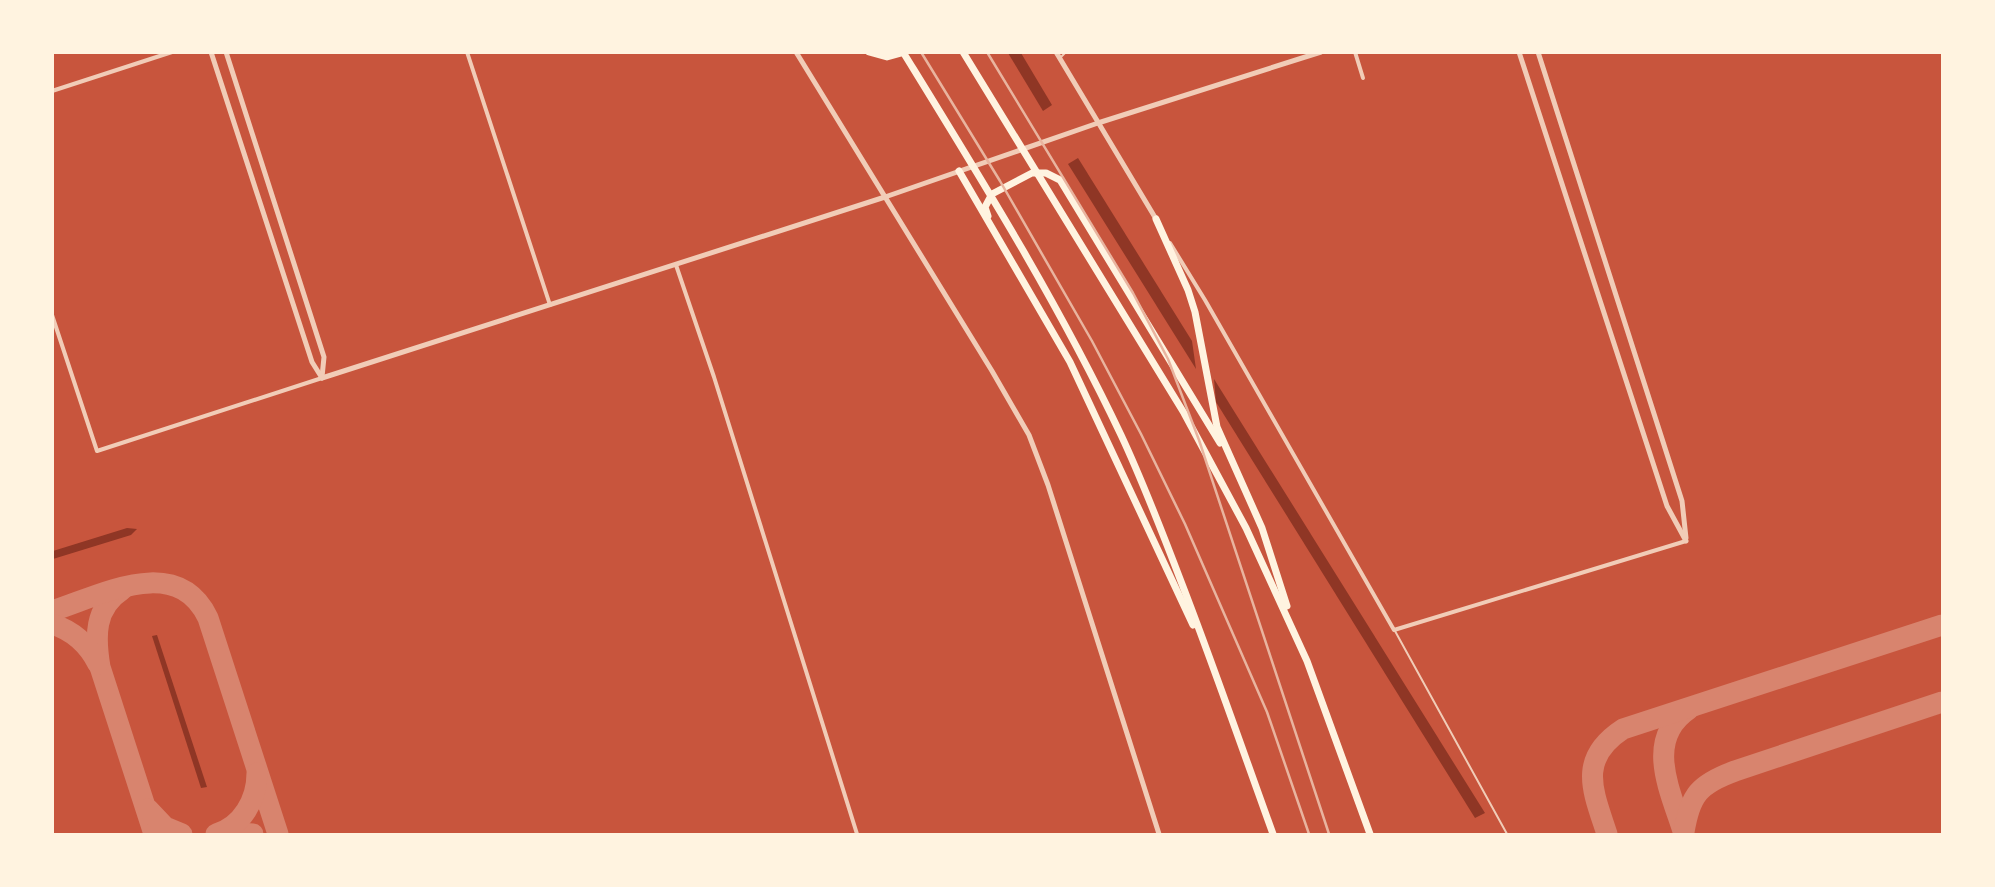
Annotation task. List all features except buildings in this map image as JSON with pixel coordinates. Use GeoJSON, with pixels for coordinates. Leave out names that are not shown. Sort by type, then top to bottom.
{"type":"FeatureCollection","features":[{"type":"Feature","properties":{"kind":"highway"},"geometry":{"type":"LineString","coordinates":[[869,52],[887,57],[904,52],[1001,213],[1096,384],[1146,490],[1217,677],[1273,834]]}},
{"type":"Feature","properties":{"kind":"highway"},"geometry":{"type":"LineString","coordinates":[[962,52],[1184,413],[1246,528],[1293,626],[1342,754],[1370,834]]}},
{"type":"Feature","properties":{"kind":"highway"},"geometry":{"type":"LineString","coordinates":[[959,171],[1070,362],[1217,677]]}},
{"type":"Feature","properties":{"kind":"highway"},"geometry":{"type":"LineString","coordinates":[[989,223],[986,207],[992,194],[1032,173],[1046,173],[1060,180],[1228,456]]}},
{"type":"Feature","properties":{"kind":"highway"},"geometry":{"type":"LineString","coordinates":[[1156,220],[1188,290],[1195,312],[1217,427],[1228,456],[1262,528],[1293,626]]}},
{"type":"Feature","properties":{"kind":"street"},"geometry":{"type":"LineString","coordinates":[[52,90],[172,52]]}},
{"type":"Feature","properties":{"kind":"street"},"geometry":{"type":"LineString","coordinates":[[211,52],[312,362],[322,378]]}},
{"type":"Feature","properties":{"kind":"street"},"geometry":{"type":"LineString","coordinates":[[226,52],[324,357],[322,378]]}},
{"type":"Feature","properties":{"kind":"street"},"geometry":{"type":"LineString","coordinates":[[467,52],[550,305]]}},
{"type":"Feature","properties":{"kind":"street"},"geometry":{"type":"LineString","coordinates":[[796,52],[992,371],[1029,435],[1051,494],[1159,834]]}},
{"type":"Feature","properties":{"kind":"street"},"geometry":{"type":"LineString","coordinates":[[1056,52],[1210,308],[1394,630],[1686,540]]}},
{"type":"Feature","properties":{"kind":"street"},"geometry":{"type":"LineString","coordinates":[[52,314],[97,451],[885,197],[1098,122],[1321,52]]}},
{"type":"Feature","properties":{"kind":"street"},"geometry":{"type":"LineString","coordinates":[[1355,52],[1363,78]]}},
{"type":"Feature","properties":{"kind":"street"},"geometry":{"type":"LineString","coordinates":[[1519,52],[1667,506],[1686,540]]}},
{"type":"Feature","properties":{"kind":"street"},"geometry":{"type":"LineString","coordinates":[[1538,52],[1682,500],[1686,540]]}},
{"type":"Feature","properties":{"kind":"street"},"geometry":{"type":"LineString","coordinates":[[676,264],[714,377],[857,834]]}},
{"type":"Feature","properties":{"kind":"lane"},"geometry":{"type":"LineString","coordinates":[[1060,59],[1066,52]]}},
{"type":"Feature","properties":{"kind":"lane"},"geometry":{"type":"LineString","coordinates":[[1394,630],[1507,834]]}},
{"type":"Feature","properties":{"kind":"shaded area"},"geometry":{"type":"Polygon","coordinates":[[[1008,53],[1021,53],[1052,105],[1043,111],[1008,53]]]}},
{"type":"Feature","properties":{"kind":"shaded area"},"geometry":{"type":"Polygon","coordinates":[[[1078,158],[1192,341],[1196,369],[1068,164],[1078,158]]]}},
{"type":"Feature","properties":{"kind":"shaded area"},"geometry":{"type":"Polygon","coordinates":[[[1214,379],[1485,813],[1475,818],[1216,402],[1214,379]]]}},
{"type":"Feature","properties":{"kind":"shaded area"},"geometry":{"type":"Polygon","coordinates":[[[127,528],[137,529],[131,535],[53,559],[53,551],[127,528]]]}},
{"type":"Feature","properties":{"kind":"shaded area"},"geometry":{"type":"Polygon","coordinates":[[[157,635],[207,787],[201,788],[152,636],[157,635]]]}},
{"type":"Feature","properties":{"kind":"taxiway"},"geometry":{"type":"LineString","coordinates":[[52,611],[115,589],[137,584],[158,583],[178,587],[194,598],[208,618],[278,834]]}},
{"type":"Feature","properties":{"kind":"taxiway"},"geometry":{"type":"LineString","coordinates":[[122,590],[113,597],[101,614],[97,634],[98,656],[154,834]]}},
{"type":"Feature","properties":{"kind":"taxiway"},"geometry":{"type":"LineString","coordinates":[[52,624],[67,630],[80,639],[90,650],[98,664]]}},
{"type":"Feature","properties":{"kind":"taxiway"},"geometry":{"type":"LineString","coordinates":[[1607,834],[1597,804],[1592,777],[1594,764],[1599,752],[1609,740],[1623,729],[1942,625]]}},
{"type":"Feature","properties":{"kind":"taxiway"},"geometry":{"type":"LineString","coordinates":[[1684,832],[1686,819],[1693,800],[1698,792],[1713,781],[1735,771],[1942,702]]}},
{"type":"Feature","properties":{"kind":"taxiway"},"geometry":{"type":"LineString","coordinates":[[1683,831],[1667,782],[1664,750],[1667,735],[1675,721],[1689,709]]}},
{"type":"Feature","properties":{"kind":"taxiway"},"geometry":{"type":"LineString","coordinates":[[216,834],[233,825],[246,811],[254,793],[257,773]]}},
{"type":"Feature","properties":{"kind":"taxiway"},"geometry":{"type":"LineString","coordinates":[[148,809],[165,827],[182,834]]}},
{"type":"Feature","properties":{"kind":"taxiway"},"geometry":{"type":"LineString","coordinates":[[224,832],[253,834]]}},
{"type":"Feature","properties":{"kind":"railway"},"geometry":{"type":"LineString","coordinates":[[921,52],[1000,181],[1092,341],[1141,434],[1185,524],[1267,712],[1309,834]]}},
{"type":"Feature","properties":{"kind":"railway"},"geometry":{"type":"LineString","coordinates":[[987,52],[1133,293],[1168,359],[1199,440],[1329,834]]}}]}
